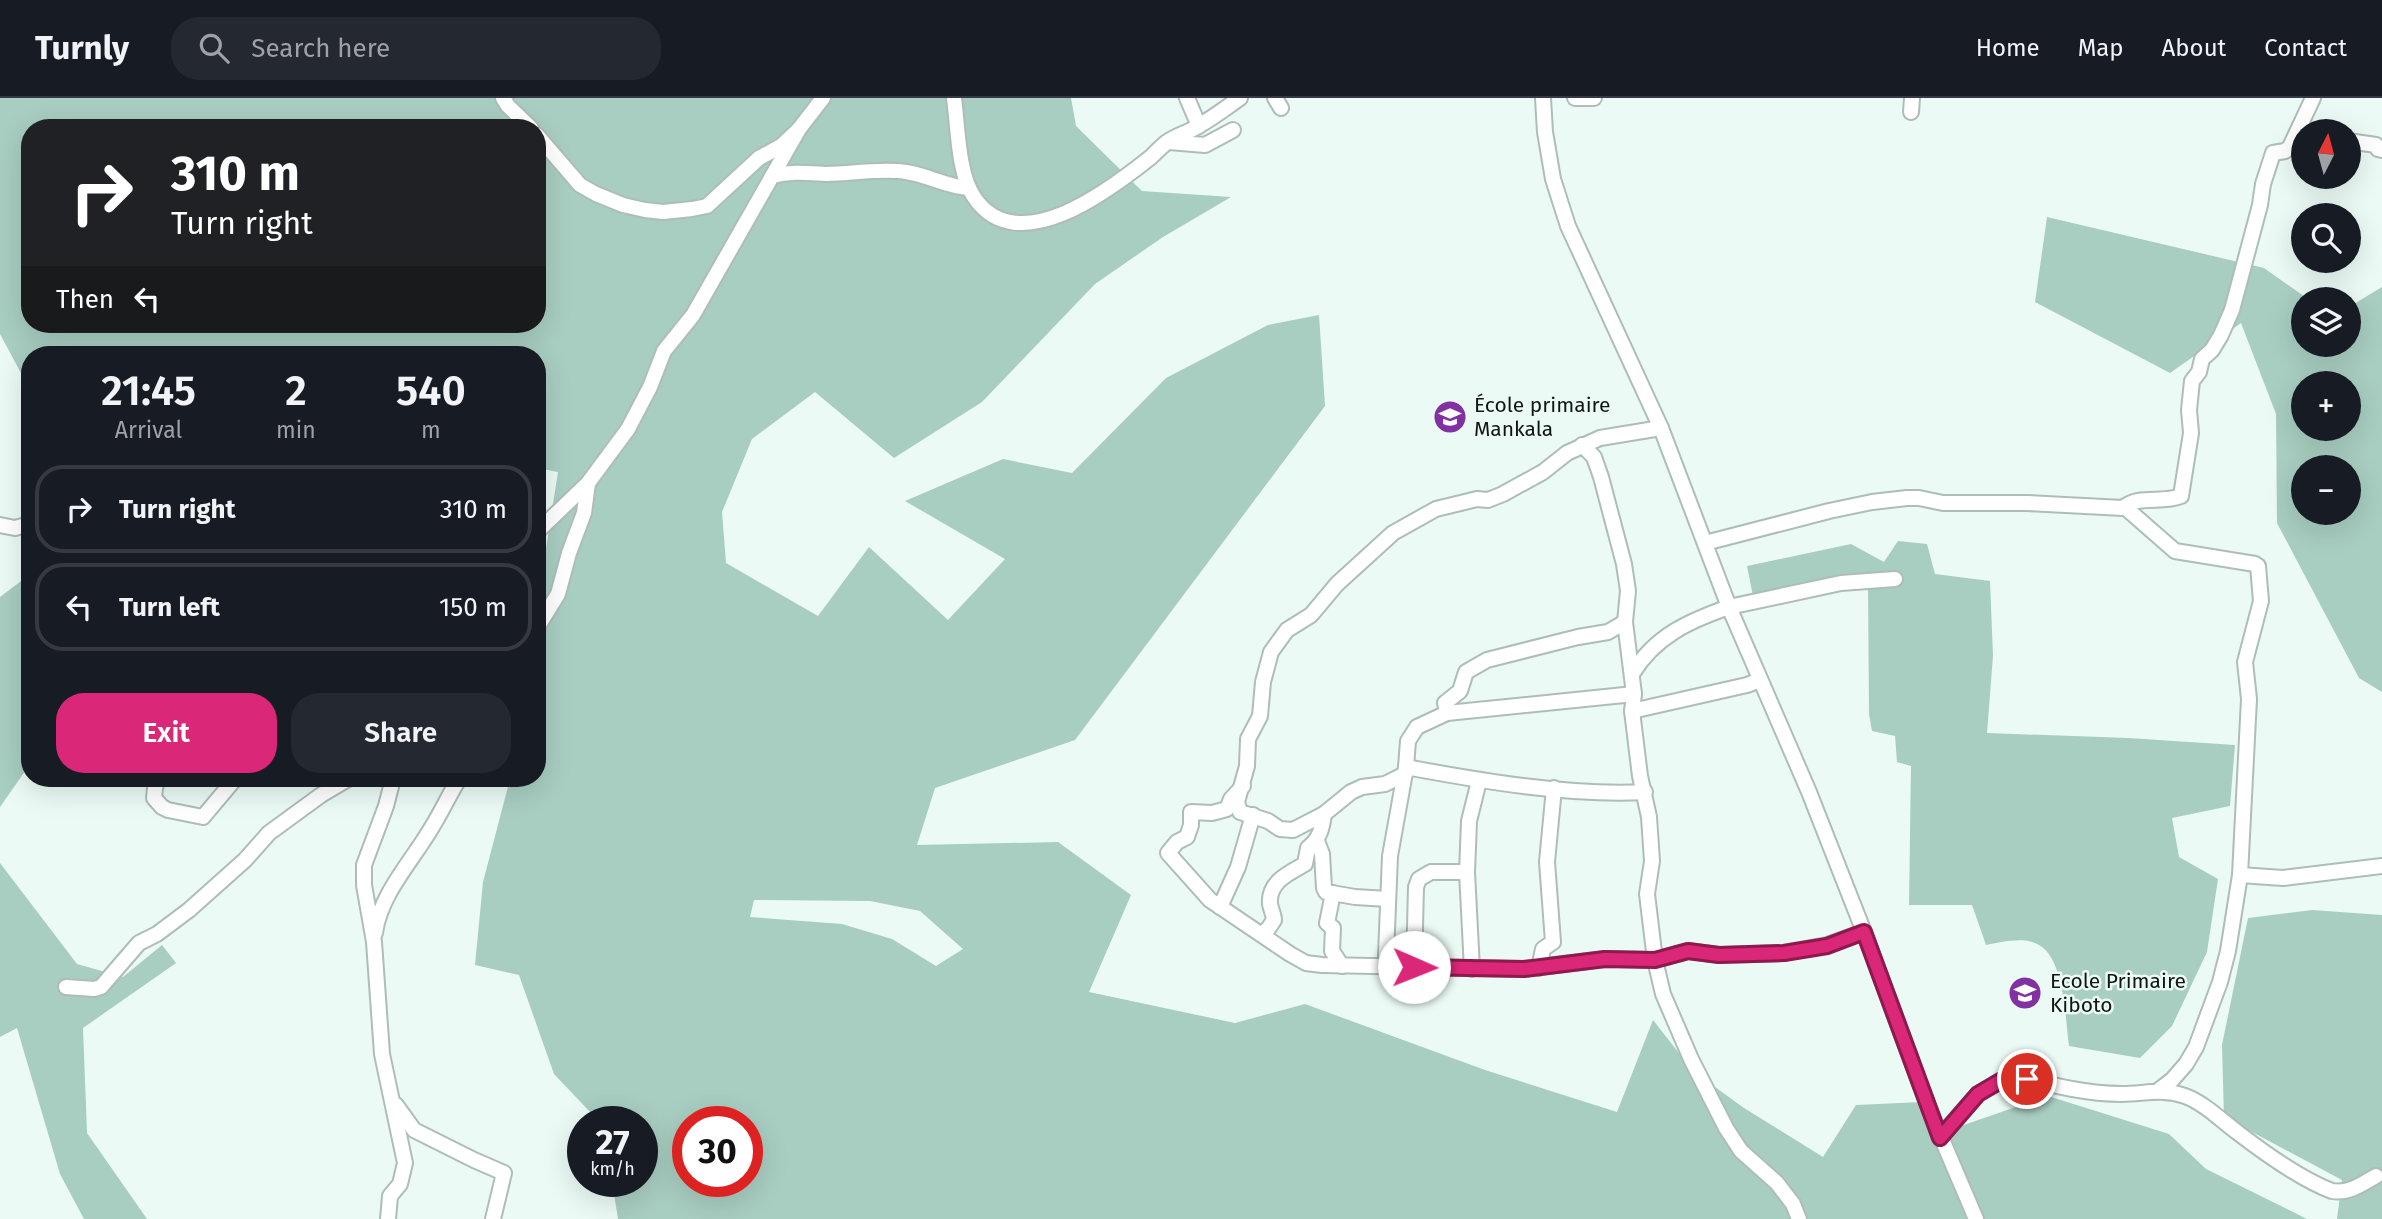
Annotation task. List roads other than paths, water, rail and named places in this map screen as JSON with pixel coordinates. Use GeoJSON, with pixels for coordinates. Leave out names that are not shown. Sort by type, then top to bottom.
{"type":"FeatureCollection","features":[{"type":"Feature","properties":{"kind":"street"},"geometry":{"type":"LineString","coordinates":[[503,98],[522,119]]}},
{"type":"Feature","properties":{"kind":"street"},"geometry":{"type":"LineString","coordinates":[[546,523],[588,483],[628,429],[650,387],[664,351],[693,315],[799,129],[823,98]]}},
{"type":"Feature","properties":{"kind":"street"},"geometry":{"type":"LineString","coordinates":[[954,98],[969,188],[983,208],[1000,219],[1019,223],[1041,222],[1077,208],[1111,186],[1167,142],[1199,126],[1240,98]]}},
{"type":"Feature","properties":{"kind":"street"},"geometry":{"type":"LineString","coordinates":[[1187,98],[1199,126]]}},
{"type":"Feature","properties":{"kind":"street"},"geometry":{"type":"LineString","coordinates":[[1543,98],[1545,132],[1553,179],[1568,226],[1661,428],[1729,607],[1809,792],[1940,1138],[1976,1219]]}},
{"type":"Feature","properties":{"kind":"street"},"geometry":{"type":"LineString","coordinates":[[1575,98],[1594,98]]}},
{"type":"Feature","properties":{"kind":"street"},"geometry":{"type":"LineString","coordinates":[[2305,119],[2313,98]]}},
{"type":"Feature","properties":{"kind":"street"},"geometry":{"type":"LineString","coordinates":[[546,146],[588,190],[623,205],[663,212],[707,206],[738,175],[781,146],[799,129]]}},
{"type":"Feature","properties":{"kind":"street"},"geometry":{"type":"LineString","coordinates":[[1167,142],[1205,145],[1233,130]]}},
{"type":"Feature","properties":{"kind":"street"},"geometry":{"type":"LineString","coordinates":[[2361,143],[2376,145],[2382,150]]}},
{"type":"Feature","properties":{"kind":"street"},"geometry":{"type":"LineString","coordinates":[[2123,508],[2131,501],[2171,500],[2181,496],[2191,433],[2189,411],[2192,381],[2199,372],[2202,359],[2212,350],[2221,335],[2232,310],[2257,219],[2269,162],[2273,153],[2285,151],[2291,146]]}},
{"type":"Feature","properties":{"kind":"street"},"geometry":{"type":"LineString","coordinates":[[772,176],[787,172],[906,172],[969,188]]}},
{"type":"Feature","properties":{"kind":"street"},"geometry":{"type":"LineString","coordinates":[[1645,792],[1614,794],[1406,771],[1385,783],[1351,792],[1308,824],[1288,831],[1240,812],[1237,802],[1242,786],[1248,739],[1261,716],[1264,682],[1271,652],[1287,630],[1311,615],[1337,584],[1392,533],[1436,509],[1477,499],[1488,500],[1503,494],[1543,472],[1582,445],[1600,438],[1661,428]]}},
{"type":"Feature","properties":{"kind":"street"},"geometry":{"type":"LineString","coordinates":[[1582,445],[1594,457],[1601,477],[1624,564],[1628,591],[1625,622],[1634,694],[1632,711],[1640,776],[1649,817],[1652,861],[1647,894],[1655,960],[1663,994],[1691,1059],[1726,1128],[1741,1150],[1777,1183],[1793,1204],[1799,1219]]}},
{"type":"Feature","properties":{"kind":"street"},"geometry":{"type":"LineString","coordinates":[[546,613],[558,594],[584,513],[588,483]]}},
{"type":"Feature","properties":{"kind":"street"},"geometry":{"type":"LineString","coordinates":[[1705,543],[1872,502],[1919,498],[1943,503],[2026,503],[2123,508],[2175,551],[2258,566],[2261,606],[2245,662],[2249,699],[2240,875],[2228,951],[2201,1035],[2186,1064],[2159,1090]]}},
{"type":"Feature","properties":{"kind":"street"},"geometry":{"type":"LineString","coordinates":[[0,525],[21,526]]}},
{"type":"Feature","properties":{"kind":"street"},"geometry":{"type":"LineString","coordinates":[[1632,674],[1649,649],[1667,635],[1729,607],[1841,583],[1895,579]]}},
{"type":"Feature","properties":{"kind":"street"},"geometry":{"type":"LineString","coordinates":[[1447,713],[1445,703],[1460,691],[1466,673],[1487,660],[1608,632],[1625,622]]}},
{"type":"Feature","properties":{"kind":"street"},"geometry":{"type":"LineString","coordinates":[[1632,711],[1760,680]]}},
{"type":"Feature","properties":{"kind":"street"},"geometry":{"type":"LineString","coordinates":[[1388,967],[1386,955],[1390,856],[1406,771],[1408,741],[1417,727],[1447,713],[1634,694]]}},
{"type":"Feature","properties":{"kind":"street"},"geometry":{"type":"LineString","coordinates":[[1472,969],[1467,872],[1469,821],[1479,781]]}},
{"type":"Feature","properties":{"kind":"street"},"geometry":{"type":"LineString","coordinates":[[1242,786],[1231,799],[1227,809],[1212,813],[1192,813],[1187,837],[1177,842],[1168,853],[1210,900],[1306,963],[1472,969],[1539,968],[1605,959],[1655,960],[1688,951],[1719,955],[1784,953],[1827,946],[1864,932]]}},
{"type":"Feature","properties":{"kind":"street"},"geometry":{"type":"LineString","coordinates":[[155,787],[154,798],[162,807],[203,817],[228,787]]}},
{"type":"Feature","properties":{"kind":"street"},"geometry":{"type":"LineString","coordinates":[[66,987],[102,987],[139,943],[157,934],[189,910],[245,860],[269,833],[336,787]]}},
{"type":"Feature","properties":{"kind":"street"},"geometry":{"type":"LineString","coordinates":[[388,1219],[390,1196],[400,1184],[405,1163],[382,1054],[374,942],[364,885],[364,865],[391,787]]}},
{"type":"Feature","properties":{"kind":"street"},"geometry":{"type":"LineString","coordinates":[[374,942],[376,925],[388,898],[417,847],[432,828],[454,787]]}},
{"type":"Feature","properties":{"kind":"street"},"geometry":{"type":"LineString","coordinates":[[1539,968],[1543,949],[1553,942],[1547,862],[1554,788]]}},
{"type":"Feature","properties":{"kind":"street"},"geometry":{"type":"LineString","coordinates":[[1261,934],[1274,920],[1270,906],[1275,885],[1280,878],[1305,864],[1308,848],[1317,841],[1322,829],[1324,814]]}},
{"type":"Feature","properties":{"kind":"street"},"geometry":{"type":"LineString","coordinates":[[1220,907],[1238,867],[1252,815]]}},
{"type":"Feature","properties":{"kind":"street"},"geometry":{"type":"LineString","coordinates":[[1317,841],[1322,854],[1326,892],[1388,899]]}},
{"type":"Feature","properties":{"kind":"street"},"geometry":{"type":"LineString","coordinates":[[2240,875],[2283,878],[2382,866]]}},
{"type":"Feature","properties":{"kind":"street"},"geometry":{"type":"LineString","coordinates":[[1414,967],[1416,887],[1419,880],[1431,872],[1467,872]]}},
{"type":"Feature","properties":{"kind":"street"},"geometry":{"type":"LineString","coordinates":[[1333,893],[1327,923],[1333,928],[1332,951],[1342,966]]}},
{"type":"Feature","properties":{"kind":"street"},"geometry":{"type":"LineString","coordinates":[[1940,1138],[1978,1094],[2012,1074],[2078,1091],[2123,1094],[2159,1090],[2185,1096],[2200,1103],[2257,1147],[2324,1188],[2341,1193],[2376,1176]]}},
{"type":"Feature","properties":{"kind":"street"},"geometry":{"type":"LineString","coordinates":[[391,1099],[414,1130],[504,1173],[494,1219]]}},
{"type":"Feature","properties":{"kind":"place","name":"École primaire Mankala"},"geometry":{"type":"Point","coordinates":[1450,417]}},
{"type":"Feature","properties":{"kind":"place","name":"Ecole Primaire Kiboto"},"geometry":{"type":"Point","coordinates":[2025,993]}}]}
